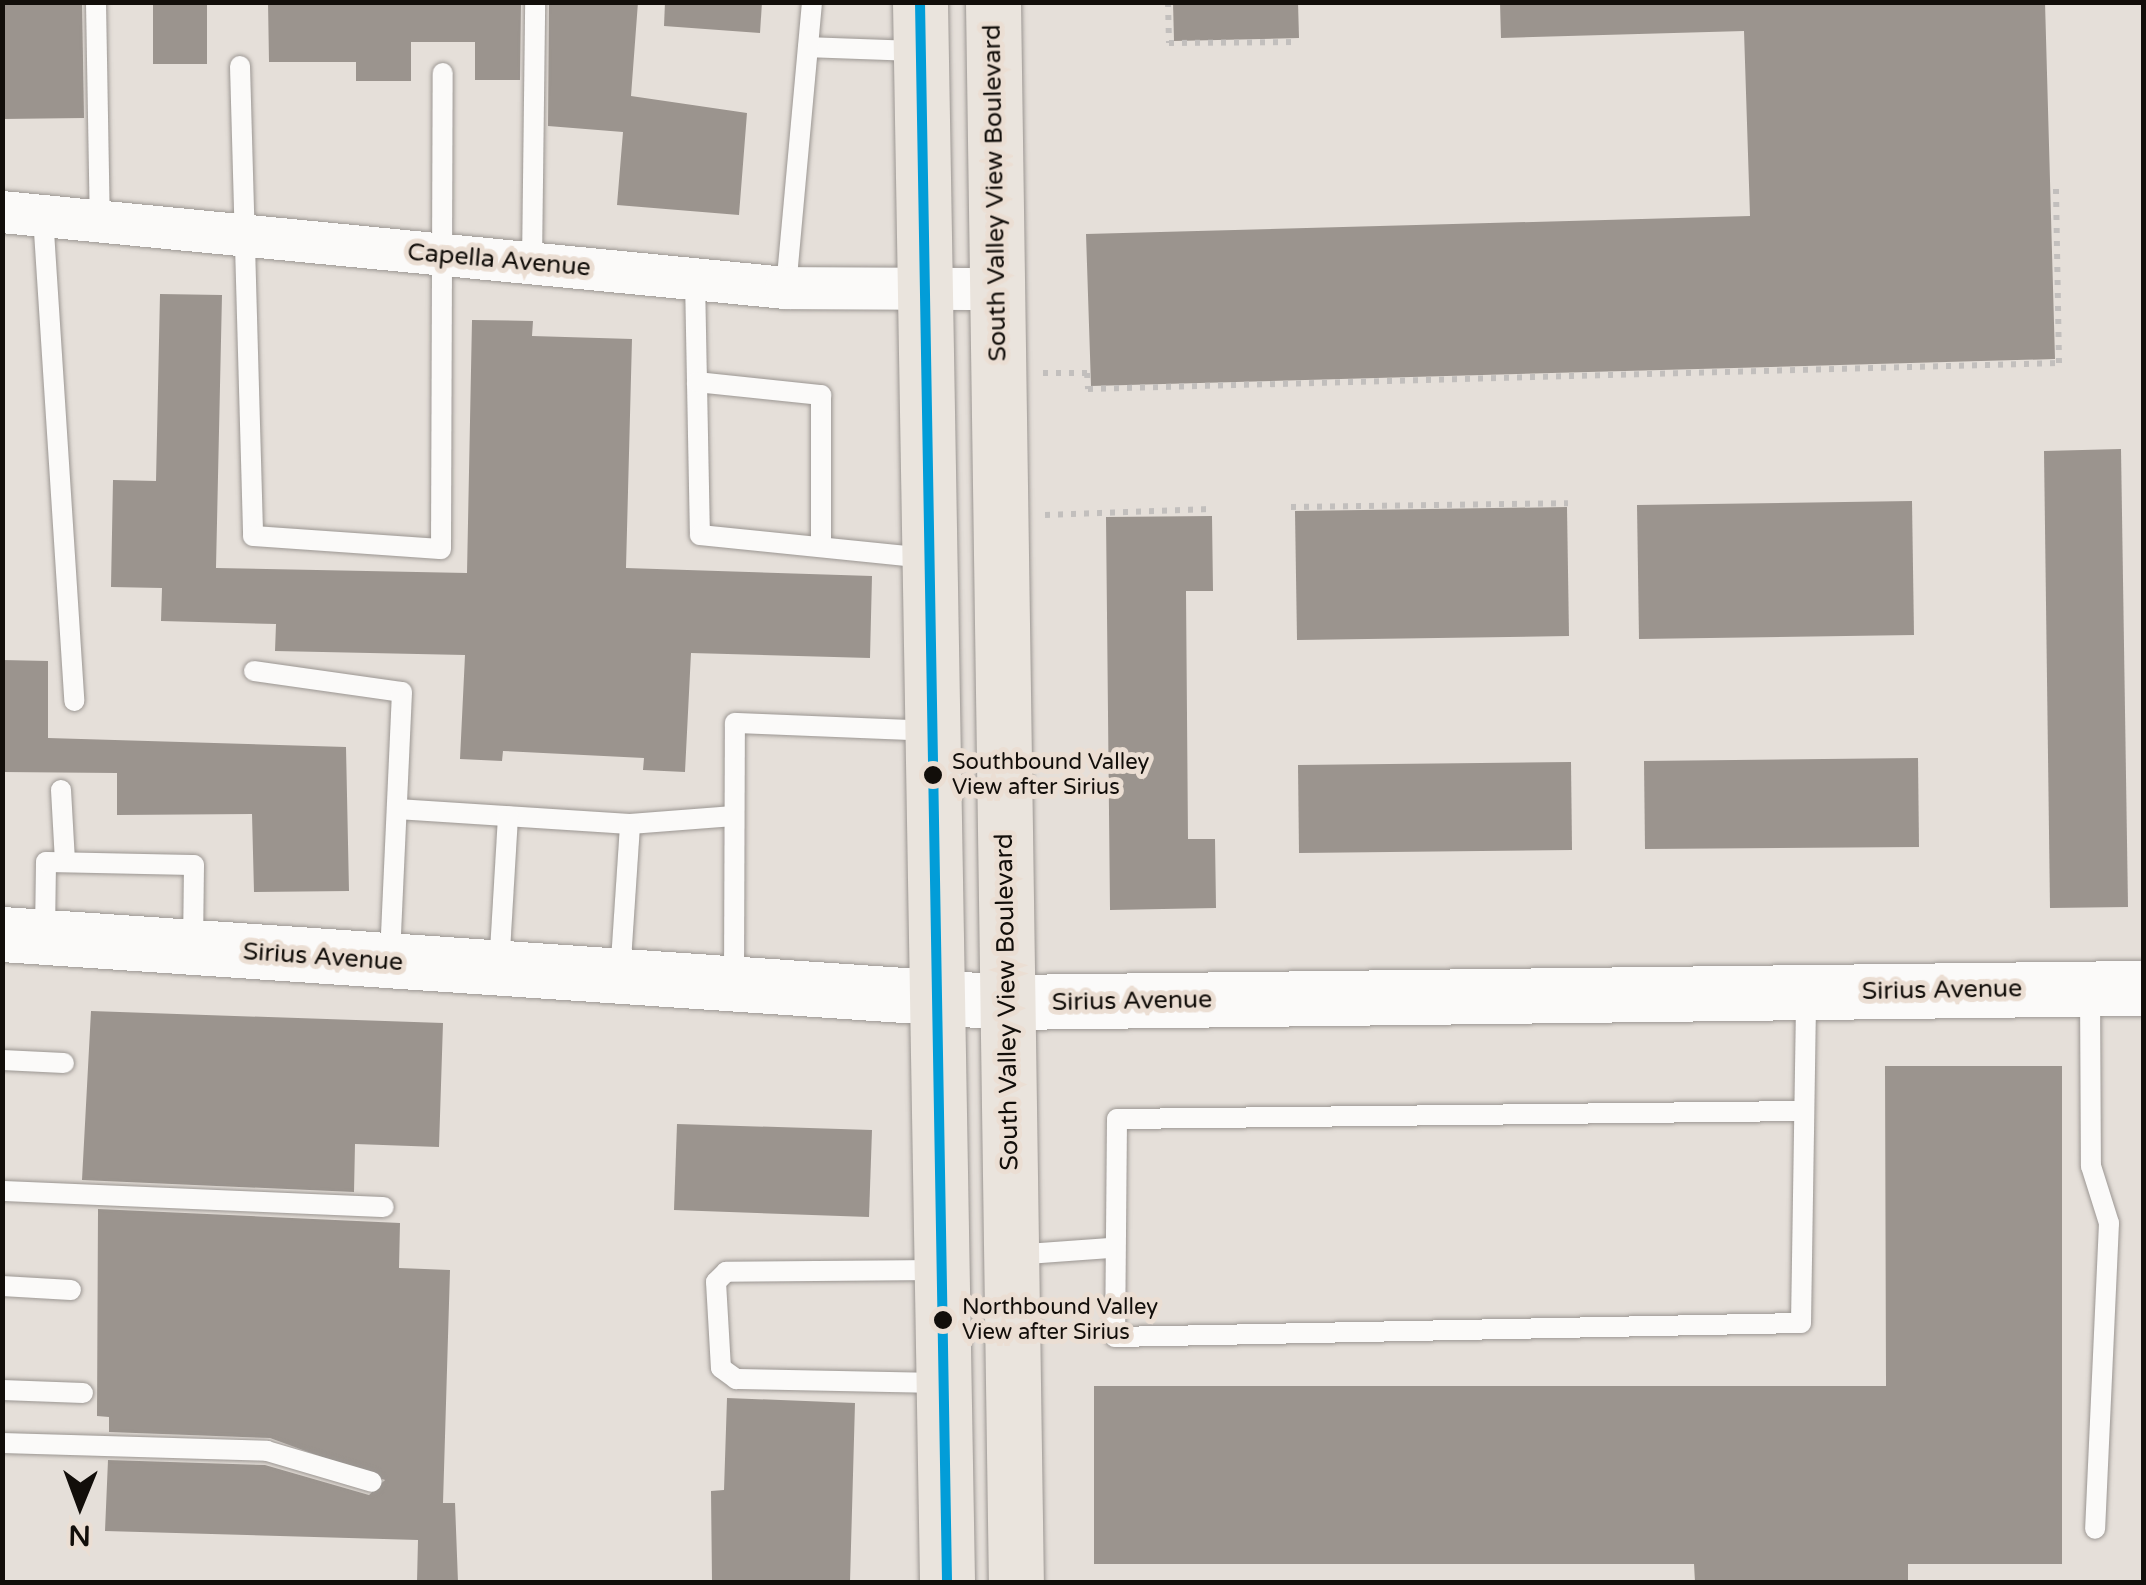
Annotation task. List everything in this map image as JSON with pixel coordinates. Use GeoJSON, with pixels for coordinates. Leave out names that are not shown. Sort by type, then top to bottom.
{"type":"FeatureCollection","features":[{"type":"Feature","properties":{"kind":"main road","name":"South Valley View Boulevard"},"geometry":{"type":"LineString","coordinates":[[992,2],[1016,1582]]}},
{"type":"Feature","properties":{"kind":"main road"},"geometry":{"type":"LineString","coordinates":[[921,27],[947,1582]]}},
{"type":"Feature","properties":{"kind":"main road"},"geometry":{"type":"LineString","coordinates":[[924,161],[995,159]]}},
{"type":"Feature","properties":{"kind":"main road"},"geometry":{"type":"LineString","coordinates":[[931,559],[1000,559]]}},
{"type":"Feature","properties":{"kind":"main road"},"geometry":{"type":"LineString","coordinates":[[946,1515],[982,1528],[985,1582]]}},
{"type":"Feature","properties":{"kind":"street","name":"Capella Avenue"},"geometry":{"type":"LineString","coordinates":[[23,214],[786,288],[996,289]]}},
{"type":"Feature","properties":{"kind":"street","name":"Sirius Avenue"},"geometry":{"type":"LineString","coordinates":[[24,935],[620,978],[938,994],[1007,1002],[2144,988]]}},
{"type":"Feature","properties":{"kind":"lane"},"geometry":{"type":"LineString","coordinates":[[96,2],[100,222]]}},
{"type":"Feature","properties":{"kind":"lane"},"geometry":{"type":"LineString","coordinates":[[532,263],[538,186],[528,120],[534,2]]}},
{"type":"Feature","properties":{"kind":"lane"},"geometry":{"type":"LineString","coordinates":[[786,288],[812,2]]}},
{"type":"Feature","properties":{"kind":"lane"},"geometry":{"type":"LineString","coordinates":[[808,47],[921,27]]}},
{"type":"Feature","properties":{"kind":"lane"},"geometry":{"type":"LineString","coordinates":[[240,66],[248,236],[252,536],[441,548],[435,254],[442,72]]}},
{"type":"Feature","properties":{"kind":"lane"},"geometry":{"type":"LineString","coordinates":[[23,214],[74,701]]}},
{"type":"Feature","properties":{"kind":"lane"},"geometry":{"type":"LineString","coordinates":[[695,279],[700,535],[931,559]]}},
{"type":"Feature","properties":{"kind":"lane"},"geometry":{"type":"LineString","coordinates":[[697,382],[821,395],[821,548]]}},
{"type":"Feature","properties":{"kind":"lane"},"geometry":{"type":"LineString","coordinates":[[254,670],[402,692],[390,962]]}},
{"type":"Feature","properties":{"kind":"lane"},"geometry":{"type":"LineString","coordinates":[[734,984],[735,723],[934,730]]}},
{"type":"Feature","properties":{"kind":"lane"},"geometry":{"type":"LineString","coordinates":[[61,790],[65,862]]}},
{"type":"Feature","properties":{"kind":"lane"},"geometry":{"type":"LineString","coordinates":[[397,808],[630,824],[734,816]]}},
{"type":"Feature","properties":{"kind":"lane"},"geometry":{"type":"LineString","coordinates":[[499,970],[508,816]]}},
{"type":"Feature","properties":{"kind":"lane"},"geometry":{"type":"LineString","coordinates":[[620,978],[630,824]]}},
{"type":"Feature","properties":{"kind":"lane"},"geometry":{"type":"LineString","coordinates":[[24,935],[46,862],[194,865],[193,948]]}},
{"type":"Feature","properties":{"kind":"lane"},"geometry":{"type":"LineString","coordinates":[[2090,988],[2091,1166],[2109,1242],[2094,1529]]}},
{"type":"Feature","properties":{"kind":"lane"},"geometry":{"type":"LineString","coordinates":[[1803,1111],[1117,1119],[1110,1248],[1114,1337],[1801,1322],[1806,992]]}},
{"type":"Feature","properties":{"kind":"lane"},"geometry":{"type":"LineString","coordinates":[[2,1060],[64,1063]]}},
{"type":"Feature","properties":{"kind":"lane"},"geometry":{"type":"LineString","coordinates":[[2,1191],[384,1207]]}},
{"type":"Feature","properties":{"kind":"lane"},"geometry":{"type":"LineString","coordinates":[[1011,1255],[1110,1248]]}},
{"type":"Feature","properties":{"kind":"lane"},"geometry":{"type":"LineString","coordinates":[[942,1270],[726,1272],[716,1282],[720,1368],[736,1379],[944,1383]]}},
{"type":"Feature","properties":{"kind":"lane"},"geometry":{"type":"LineString","coordinates":[[2,1286],[70,1290]]}},
{"type":"Feature","properties":{"kind":"lane"},"geometry":{"type":"LineString","coordinates":[[2,1390],[83,1393]]}},
{"type":"Feature","properties":{"kind":"lane"},"geometry":{"type":"LineString","coordinates":[[2,1443],[267,1451],[372,1482]]}},
{"type":"Feature","properties":{"kind":"path"},"geometry":{"type":"LineString","coordinates":[[1168,2],[1169,43],[1297,42]]}},
{"type":"Feature","properties":{"kind":"path"},"geometry":{"type":"LineString","coordinates":[[1042,373],[1087,373],[1088,389],[2059,364],[2056,188]]}},
{"type":"Feature","properties":{"kind":"path"},"geometry":{"type":"LineString","coordinates":[[1291,507],[1568,503]]}},
{"type":"Feature","properties":{"kind":"path"},"geometry":{"type":"LineString","coordinates":[[1044,516],[1210,509]]}},
{"type":"Feature","properties":{"kind":"building"},"geometry":{"type":"Polygon","coordinates":[[[2,2],[82,2],[84,118],[2,119],[2,2]]]}},
{"type":"Feature","properties":{"kind":"building"},"geometry":{"type":"Polygon","coordinates":[[[153,2],[207,2],[207,64],[153,64],[153,2]]]}},
{"type":"Feature","properties":{"kind":"building"},"geometry":{"type":"Polygon","coordinates":[[[268,2],[521,2],[520,80],[475,80],[475,42],[411,42],[411,81],[356,81],[356,62],[269,62],[268,2]]]}},
{"type":"Feature","properties":{"kind":"building"},"geometry":{"type":"Polygon","coordinates":[[[549,2],[638,2],[631,96],[747,113],[739,215],[617,205],[623,132],[548,126],[549,2]]]}},
{"type":"Feature","properties":{"kind":"building"},"geometry":{"type":"Polygon","coordinates":[[[665,2],[762,2],[760,33],[664,26],[665,2]]]}},
{"type":"Feature","properties":{"kind":"building"},"geometry":{"type":"Polygon","coordinates":[[[1173,2],[1298,2],[1299,38],[1174,41],[1173,2]]]}},
{"type":"Feature","properties":{"kind":"building"},"geometry":{"type":"Polygon","coordinates":[[[1500,2],[2045,2],[2055,359],[1091,386],[1086,234],[1750,216],[1744,31],[1501,38],[1500,2]]]}},
{"type":"Feature","properties":{"kind":"building"},"geometry":{"type":"Polygon","coordinates":[[[160,294],[222,295],[216,568],[467,573],[472,320],[533,321],[532,336],[632,339],[626,568],[872,576],[870,658],[691,653],[685,772],[643,770],[644,758],[503,751],[502,761],[460,759],[465,655],[275,651],[276,624],[161,621],[162,588],[111,587],[113,480],[156,481],[160,294]]]}},
{"type":"Feature","properties":{"kind":"building"},"geometry":{"type":"Polygon","coordinates":[[[2121,449],[2128,907],[2050,908],[2044,451],[2121,449]]]}},
{"type":"Feature","properties":{"kind":"building"},"geometry":{"type":"Polygon","coordinates":[[[1912,501],[1914,635],[1639,639],[1637,505],[1912,501]]]}},
{"type":"Feature","properties":{"kind":"building"},"geometry":{"type":"Polygon","coordinates":[[[1567,507],[1569,636],[1297,640],[1295,511],[1567,507]]]}},
{"type":"Feature","properties":{"kind":"building"},"geometry":{"type":"Polygon","coordinates":[[[1212,516],[1213,591],[1186,591],[1188,839],[1215,839],[1216,908],[1110,910],[1106,517],[1212,516]]]}},
{"type":"Feature","properties":{"kind":"building"},"geometry":{"type":"Polygon","coordinates":[[[2,660],[48,661],[48,738],[346,747],[349,891],[254,892],[252,814],[117,815],[117,773],[2,772],[2,660]]]}},
{"type":"Feature","properties":{"kind":"building"},"geometry":{"type":"Polygon","coordinates":[[[1918,758],[1919,847],[1645,849],[1644,761],[1918,758]]]}},
{"type":"Feature","properties":{"kind":"building"},"geometry":{"type":"Polygon","coordinates":[[[1571,762],[1572,850],[1299,853],[1298,765],[1571,762]]]}},
{"type":"Feature","properties":{"kind":"building"},"geometry":{"type":"Polygon","coordinates":[[[91,1011],[443,1023],[439,1147],[355,1144],[354,1192],[82,1180],[91,1011]]]}},
{"type":"Feature","properties":{"kind":"building"},"geometry":{"type":"Polygon","coordinates":[[[1885,1066],[2062,1066],[2062,1564],[1908,1564],[1908,1582],[1695,1582],[1694,1564],[1094,1564],[1094,1386],[1886,1386],[1885,1066]]]}},
{"type":"Feature","properties":{"kind":"building"},"geometry":{"type":"Polygon","coordinates":[[[677,1124],[872,1130],[869,1217],[674,1210],[677,1124]]]}},
{"type":"Feature","properties":{"kind":"building"},"geometry":{"type":"Polygon","coordinates":[[[98,1209],[400,1223],[399,1268],[450,1270],[443,1503],[455,1503],[458,1582],[417,1582],[418,1540],[105,1531],[108,1460],[265,1465],[369,1495],[385,1480],[270,1438],[109,1432],[109,1417],[97,1416],[98,1209]]]}},
{"type":"Feature","properties":{"kind":"building"},"geometry":{"type":"Polygon","coordinates":[[[727,1398],[855,1403],[850,1582],[712,1582],[711,1491],[724,1490],[727,1398]]]}},
{"type":"Feature","properties":{"kind":"transit line"},"geometry":{"type":"LineString","coordinates":[[920,2],[947,1582]]}},
{"type":"Feature","properties":{"kind":"place","name":"Southbound Valley View after Sirius"},"geometry":{"type":"Point","coordinates":[933,775]}},
{"type":"Feature","properties":{"kind":"place","name":"Northbound Valley View after Sirius"},"geometry":{"type":"Point","coordinates":[943,1320]}}]}
